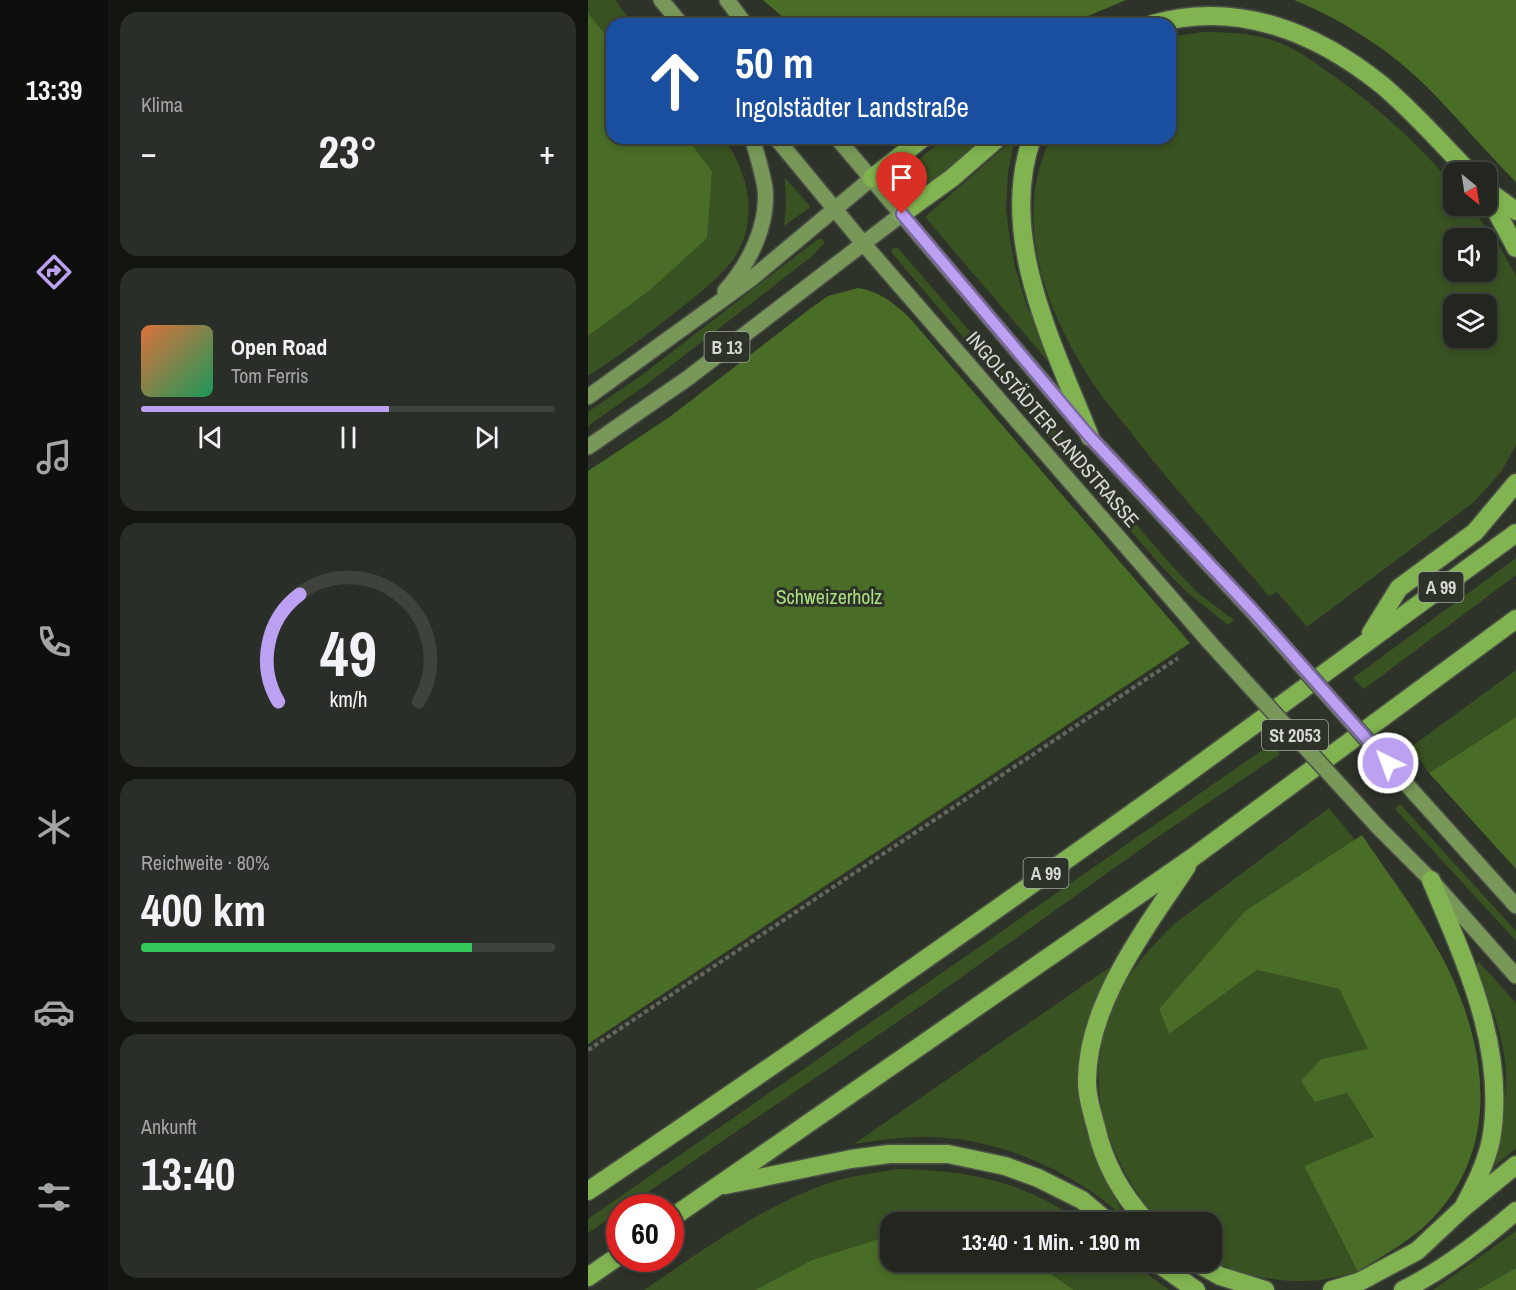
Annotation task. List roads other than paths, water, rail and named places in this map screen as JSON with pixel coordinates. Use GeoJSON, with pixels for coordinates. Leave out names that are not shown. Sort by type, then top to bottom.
{"type":"FeatureCollection","features":[{"type":"Feature","properties":{"kind":"highway"},"geometry":{"type":"LineString","coordinates":[[1176,19],[1198,14],[1238,15],[1269,23],[1317,42],[1382,86],[1407,108],[1459,162]]}},
{"type":"Feature","properties":{"kind":"highway"},"geometry":{"type":"LineString","coordinates":[[872,178],[915,144]]}},
{"type":"Feature","properties":{"kind":"highway"},"geometry":{"type":"LineString","coordinates":[[902,214],[952,178],[991,144]]}},
{"type":"Feature","properties":{"kind":"highway"},"geometry":{"type":"LineString","coordinates":[[1031,144],[1022,180],[1020,205],[1026,259],[1055,346],[1090,437]]}},
{"type":"Feature","properties":{"kind":"highway"},"geometry":{"type":"LineString","coordinates":[[1497,198],[1516,211]]}},
{"type":"Feature","properties":{"kind":"highway"},"geometry":{"type":"LineString","coordinates":[[1497,212],[1516,249]]}},
{"type":"Feature","properties":{"kind":"highway"},"geometry":{"type":"LineString","coordinates":[[1366,641],[1399,588],[1475,532],[1516,483]]}},
{"type":"Feature","properties":{"kind":"highway","name":"A 99"},"geometry":{"type":"LineString","coordinates":[[588,1191],[723,1101],[906,973],[1184,775],[1516,533]]}},
{"type":"Feature","properties":{"kind":"highway"},"geometry":{"type":"LineString","coordinates":[[684,1209],[1192,858],[1516,619]]}},
{"type":"Feature","properties":{"kind":"highway"},"geometry":{"type":"LineString","coordinates":[[1138,1212],[1116,1181],[1100,1146],[1087,1083],[1090,1054],[1100,1015],[1118,974],[1192,858]]}},
{"type":"Feature","properties":{"kind":"highway"},"geometry":{"type":"LineString","coordinates":[[1431,880],[1474,989],[1491,1052],[1495,1100],[1490,1142],[1479,1177],[1463,1208]]}},
{"type":"Feature","properties":{"kind":"highway"},"geometry":{"type":"LineString","coordinates":[[717,1186],[889,1154],[948,1154],[1005,1166],[1038,1178],[1082,1200],[1096,1212]]}},
{"type":"Feature","properties":{"kind":"highway"},"geometry":{"type":"LineString","coordinates":[[1332,1290],[1359,1282],[1417,1251],[1463,1208],[1516,1165]]}},
{"type":"Feature","properties":{"kind":"highway"},"geometry":{"type":"LineString","coordinates":[[1403,1290],[1438,1270],[1513,1215]]}},
{"type":"Feature","properties":{"kind":"highway"},"geometry":{"type":"LineString","coordinates":[[588,1276],[606,1264]]}},
{"type":"Feature","properties":{"kind":"highway"},"geometry":{"type":"LineString","coordinates":[[1170,1272],[1196,1290]]}},
{"type":"Feature","properties":{"kind":"highway"},"geometry":{"type":"LineString","coordinates":[[1213,1272],[1265,1290]]}},
{"type":"Feature","properties":{"kind":"main road"},"geometry":{"type":"LineString","coordinates":[[661,0],[676,18]]}},
{"type":"Feature","properties":{"kind":"main road"},"geometry":{"type":"LineString","coordinates":[[727,0],[740,18]]}},
{"type":"Feature","properties":{"kind":"main road","name":"B 13"},"geometry":{"type":"LineString","coordinates":[[712,307],[734,281],[747,260],[758,237],[764,215],[765,190],[754,144]]}},
{"type":"Feature","properties":{"kind":"main road","name":"INGOLSTÄDTER LANDSTRASSE"},"geometry":{"type":"LineString","coordinates":[[781,144],[862,242],[1211,644],[1378,827],[1431,880]]}},
{"type":"Feature","properties":{"kind":"main road","name":"INGOLSTÄDTER LANDSTRASSE"},"geometry":{"type":"LineString","coordinates":[[842,144],[1090,437],[1254,612],[1516,906]]}},
{"type":"Feature","properties":{"kind":"main road","name":"B 13"},"geometry":{"type":"LineString","coordinates":[[588,397],[751,279],[872,178]]}},
{"type":"Feature","properties":{"kind":"main road","name":"B 13"},"geometry":{"type":"LineString","coordinates":[[588,447],[688,378],[862,242],[902,214]]}},
{"type":"Feature","properties":{"kind":"main road","name":"St 2053"},"geometry":{"type":"LineString","coordinates":[[1431,880],[1516,976]]}},
{"type":"Feature","properties":{"kind":"park label","name":"Schweizerholz"},"geometry":{"type":"Point","coordinates":[829,596]}}]}
